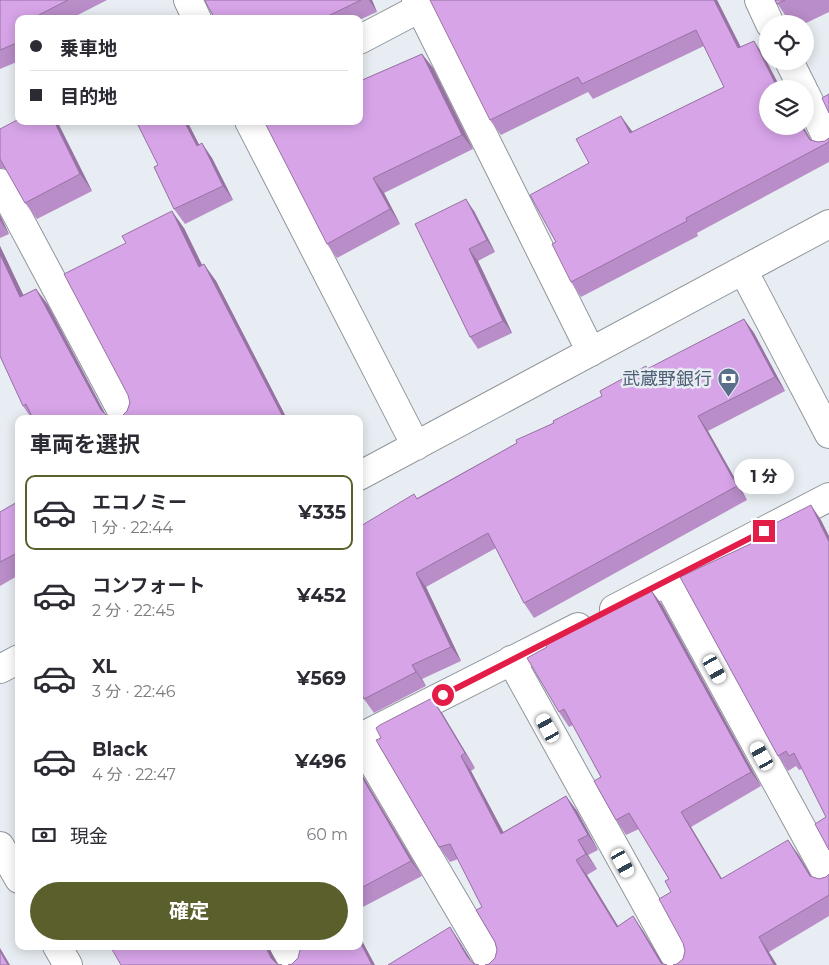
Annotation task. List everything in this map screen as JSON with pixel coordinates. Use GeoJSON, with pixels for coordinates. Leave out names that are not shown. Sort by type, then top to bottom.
{"type":"FeatureCollection","features":[{"type":"Feature","properties":{"kind":"street"},"geometry":{"type":"LineString","coordinates":[[188,0],[195,15]]}},
{"type":"Feature","properties":{"kind":"street"},"geometry":{"type":"LineString","coordinates":[[759,0],[766,15]]}},
{"type":"Feature","properties":{"kind":"street"},"geometry":{"type":"LineString","coordinates":[[363,38],[424,2],[591,352]]}},
{"type":"Feature","properties":{"kind":"street"},"geometry":{"type":"LineString","coordinates":[[814,111],[829,142]]}},
{"type":"Feature","properties":{"kind":"street"},"geometry":{"type":"LineString","coordinates":[[251,125],[416,446]]}},
{"type":"Feature","properties":{"kind":"street"},"geometry":{"type":"LineString","coordinates":[[0,183],[124,415]]}},
{"type":"Feature","properties":{"kind":"street"},"geometry":{"type":"LineString","coordinates":[[363,474],[829,224]]}},
{"type":"Feature","properties":{"kind":"street"},"geometry":{"type":"LineString","coordinates":[[743,270],[829,434]]}},
{"type":"Feature","properties":{"kind":"street"},"geometry":{"type":"LineString","coordinates":[[363,736],[667,582],[829,497]]}},
{"type":"Feature","properties":{"kind":"street"},"geometry":{"type":"LineString","coordinates":[[667,582],[829,878]]}},
{"type":"Feature","properties":{"kind":"street"},"geometry":{"type":"LineString","coordinates":[[511,660],[680,965]]}},
{"type":"Feature","properties":{"kind":"street"},"geometry":{"type":"LineString","coordinates":[[0,669],[15,661]]}},
{"type":"Feature","properties":{"kind":"street"},"geometry":{"type":"LineString","coordinates":[[363,745],[492,965]]}},
{"type":"Feature","properties":{"kind":"street"},"geometry":{"type":"LineString","coordinates":[[0,846],[15,872]]}},
{"type":"Feature","properties":{"kind":"street"},"geometry":{"type":"LineString","coordinates":[[59,950],[68,965]]}},
{"type":"Feature","properties":{"kind":"street"},"geometry":{"type":"LineString","coordinates":[[286,950],[295,965]]}},
{"type":"Feature","properties":{"kind":"building"},"geometry":{"type":"Polygon","coordinates":[[[0,0],[68,0],[39,15],[15,15],[15,44],[0,50],[0,0]]]}},
{"type":"Feature","properties":{"kind":"building"},"geometry":{"type":"Polygon","coordinates":[[[361,0],[330,15],[213,15],[205,1],[361,0]]]}},
{"type":"Feature","properties":{"kind":"building"},"geometry":{"type":"Polygon","coordinates":[[[430,0],[714,0],[738,48],[754,41],[759,51],[759,70],[768,70],[774,80],[759,80],[759,135],[807,135],[810,140],[818,142],[829,138],[829,142],[686,218],[687,221],[571,282],[552,244],[556,242],[530,195],[589,163],[576,139],[621,116],[630,133],[724,87],[696,30],[582,84],[578,77],[490,120],[430,0]]]}},
{"type":"Feature","properties":{"kind":"building"},"geometry":{"type":"Polygon","coordinates":[[[775,0],[785,0],[777,4],[775,0]]]}},
{"type":"Feature","properties":{"kind":"building"},"geometry":{"type":"Polygon","coordinates":[[[422,54],[462,135],[373,178],[390,209],[327,244],[266,125],[363,125],[363,80],[422,54]]]}},
{"type":"Feature","properties":{"kind":"building"},"geometry":{"type":"Polygon","coordinates":[[[829,94],[829,113],[822,98],[829,94]]]}},
{"type":"Feature","properties":{"kind":"building"},"geometry":{"type":"Polygon","coordinates":[[[15,121],[15,125],[56,125],[80,174],[25,203],[0,159],[0,129],[15,121]]]}},
{"type":"Feature","properties":{"kind":"building"},"geometry":{"type":"Polygon","coordinates":[[[138,125],[186,125],[197,146],[202,143],[223,186],[174,209],[154,167],[158,165],[138,125]]]}},
{"type":"Feature","properties":{"kind":"building"},"geometry":{"type":"Polygon","coordinates":[[[466,199],[487,240],[469,249],[503,321],[470,337],[415,224],[466,199]]]}},
{"type":"Feature","properties":{"kind":"building"},"geometry":{"type":"Polygon","coordinates":[[[172,211],[199,267],[204,264],[282,415],[123,415],[130,403],[128,395],[64,274],[126,243],[122,236],[172,211]]]}},
{"type":"Feature","properties":{"kind":"building"},"geometry":{"type":"Polygon","coordinates":[[[0,254],[20,297],[36,289],[101,410],[106,415],[31,415],[26,404],[23,406],[0,356],[0,254]]]}},
{"type":"Feature","properties":{"kind":"building"},"geometry":{"type":"Polygon","coordinates":[[[744,319],[775,377],[698,416],[737,486],[524,603],[488,533],[416,573],[451,647],[412,665],[416,672],[364,699],[363,525],[414,494],[417,499],[517,443],[516,440],[554,423],[553,421],[602,396],[600,391],[646,366],[647,369],[744,319]]]}},
{"type":"Feature","properties":{"kind":"building"},"geometry":{"type":"Polygon","coordinates":[[[15,503],[15,554],[0,562],[0,512],[15,503]]]}},
{"type":"Feature","properties":{"kind":"building"},"geometry":{"type":"Polygon","coordinates":[[[811,505],[829,542],[829,850],[815,824],[826,817],[794,753],[789,756],[786,751],[778,756],[680,577],[763,538],[760,531],[811,505]]]}},
{"type":"Feature","properties":{"kind":"building"},"geometry":{"type":"Polygon","coordinates":[[[651,590],[751,772],[681,812],[721,879],[788,840],[810,876],[819,879],[829,874],[829,895],[759,937],[774,965],[673,965],[683,959],[685,951],[683,943],[659,899],[671,892],[665,881],[669,879],[629,813],[616,820],[594,781],[601,777],[564,709],[559,712],[527,658],[547,647],[544,642],[651,590]]]}},
{"type":"Feature","properties":{"kind":"building"},"geometry":{"type":"Polygon","coordinates":[[[432,698],[465,753],[461,756],[501,834],[566,796],[588,835],[578,840],[586,854],[576,860],[617,927],[633,916],[661,963],[667,965],[485,965],[495,958],[497,950],[495,942],[476,910],[482,907],[450,844],[439,847],[376,740],[381,738],[376,728],[380,725],[432,698]]]}},
{"type":"Feature","properties":{"kind":"building"},"geometry":{"type":"Polygon","coordinates":[[[363,779],[411,861],[363,887],[363,779]]]}},
{"type":"Feature","properties":{"kind":"building"},"geometry":{"type":"Polygon","coordinates":[[[450,927],[468,958],[474,964],[479,965],[388,965],[450,927]]]}},
{"type":"Feature","properties":{"kind":"building"},"geometry":{"type":"Polygon","coordinates":[[[363,948],[372,965],[288,965],[298,958],[300,950],[363,950],[363,948]]]}},
{"type":"Feature","properties":{"kind":"building"},"geometry":{"type":"Polygon","coordinates":[[[112,950],[267,950],[277,964],[282,965],[121,965],[112,950]]]}},
{"type":"Feature","properties":{"kind":"building"},"geometry":{"type":"Polygon","coordinates":[[[0,951],[8,965],[0,965],[0,951]]]}},
{"type":"Feature","properties":{"kind":"place","name":"武蔵野銀行"},"geometry":{"type":"Point","coordinates":[728,398]}},
{"type":"Feature","properties":{"kind":"route"},"geometry":{"type":"LineString","coordinates":[[443,695],[764,531]]}}]}
